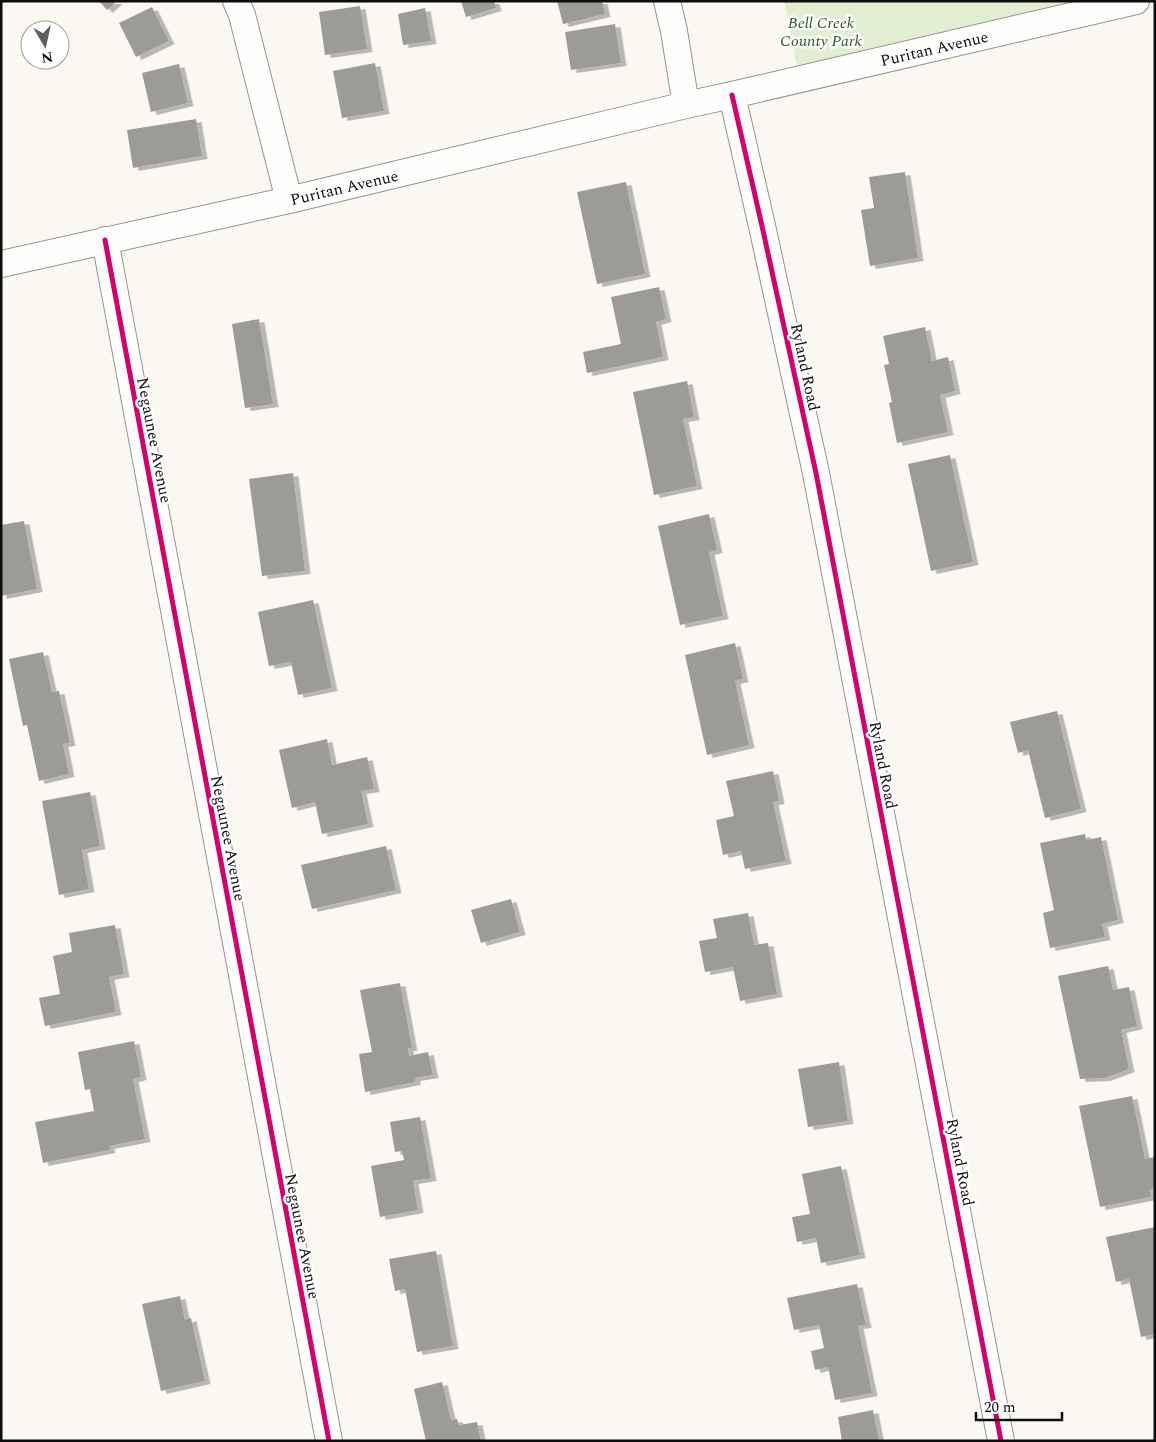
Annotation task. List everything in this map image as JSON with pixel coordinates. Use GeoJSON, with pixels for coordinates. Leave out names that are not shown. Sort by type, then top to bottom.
{"type":"FeatureCollection","features":[{"type":"Feature","properties":{"kind":"street"},"geometry":{"type":"LineString","coordinates":[[236,1],[242,14],[289,200]]}},
{"type":"Feature","properties":{"kind":"street"},"geometry":{"type":"LineString","coordinates":[[667,1],[686,105]]}},
{"type":"Feature","properties":{"kind":"street","name":"Puritan Avenue"},"geometry":{"type":"LineString","coordinates":[[1,264],[289,200],[686,105],[732,96],[1136,1]]}},
{"type":"Feature","properties":{"kind":"street","name":"Ryland Road"},"geometry":{"type":"LineString","coordinates":[[732,96],[816,473],[1001,1441]]}},
{"type":"Feature","properties":{"kind":"street","name":"Negaunee Avenue"},"geometry":{"type":"LineString","coordinates":[[105,240],[329,1441]]}},
{"type":"Feature","properties":{"kind":"green space","name":"Bell Creek County Park"},"geometry":{"type":"Polygon","coordinates":[[[784,1],[1090,1],[797,67],[784,1]]]}},
{"type":"Feature","properties":{"kind":"building"},"geometry":{"type":"Polygon","coordinates":[[[99,1],[117,1],[107,10],[99,1]]]}},
{"type":"Feature","properties":{"kind":"building"},"geometry":{"type":"Polygon","coordinates":[[[461,1],[494,1],[496,8],[466,17],[461,1]]]}},
{"type":"Feature","properties":{"kind":"building"},"geometry":{"type":"Polygon","coordinates":[[[557,1],[602,1],[605,14],[563,24],[557,1]]]}},
{"type":"Feature","properties":{"kind":"building"},"geometry":{"type":"Polygon","coordinates":[[[360,6],[367,49],[325,55],[319,12],[360,6]]]}},
{"type":"Feature","properties":{"kind":"building"},"geometry":{"type":"Polygon","coordinates":[[[152,7],[169,41],[136,57],[119,23],[152,7]]]}},
{"type":"Feature","properties":{"kind":"building"},"geometry":{"type":"Polygon","coordinates":[[[425,8],[431,41],[403,45],[398,14],[425,8]]]}},
{"type":"Feature","properties":{"kind":"building"},"geometry":{"type":"Polygon","coordinates":[[[615,24],[621,63],[571,70],[565,32],[615,24]]]}},
{"type":"Feature","properties":{"kind":"building"},"geometry":{"type":"Polygon","coordinates":[[[375,63],[384,111],[342,118],[333,71],[375,63]]]}},
{"type":"Feature","properties":{"kind":"building"},"geometry":{"type":"Polygon","coordinates":[[[179,64],[188,103],[151,112],[142,73],[179,64]]]}},
{"type":"Feature","properties":{"kind":"building"},"geometry":{"type":"Polygon","coordinates":[[[196,119],[202,156],[133,168],[127,130],[196,119]]]}},
{"type":"Feature","properties":{"kind":"building"},"geometry":{"type":"Polygon","coordinates":[[[905,172],[918,258],[870,266],[861,210],[874,208],[869,177],[905,172]]]}},
{"type":"Feature","properties":{"kind":"building"},"geometry":{"type":"Polygon","coordinates":[[[626,182],[645,274],[597,284],[577,192],[626,182]]]}},
{"type":"Feature","properties":{"kind":"building"},"geometry":{"type":"Polygon","coordinates":[[[659,287],[666,319],[656,322],[663,357],[587,373],[583,352],[621,344],[611,297],[659,287]]]}},
{"type":"Feature","properties":{"kind":"building"},"geometry":{"type":"Polygon","coordinates":[[[259,319],[273,404],[245,408],[232,324],[259,319]]]}},
{"type":"Feature","properties":{"kind":"building"},"geometry":{"type":"Polygon","coordinates":[[[925,327],[932,361],[948,357],[955,391],[940,395],[948,432],[897,443],[889,403],[892,402],[884,365],[889,364],[883,336],[925,327]]]}},
{"type":"Feature","properties":{"kind":"building"},"geometry":{"type":"Polygon","coordinates":[[[687,381],[694,417],[683,419],[697,486],[654,495],[633,392],[687,381]]]}},
{"type":"Feature","properties":{"kind":"building"},"geometry":{"type":"Polygon","coordinates":[[[950,455],[973,562],[931,571],[908,464],[950,455]]]}},
{"type":"Feature","properties":{"kind":"building"},"geometry":{"type":"Polygon","coordinates":[[[293,473],[305,571],[262,576],[249,479],[293,473]]]}},
{"type":"Feature","properties":{"kind":"building"},"geometry":{"type":"Polygon","coordinates":[[[709,514],[717,550],[709,552],[723,616],[680,625],[658,526],[709,514]]]}},
{"type":"Feature","properties":{"kind":"building"},"geometry":{"type":"Polygon","coordinates":[[[24,521],[37,589],[1,596],[1,525],[24,521]]]}},
{"type":"Feature","properties":{"kind":"building"},"geometry":{"type":"Polygon","coordinates":[[[313,600],[332,688],[298,695],[291,662],[269,666],[258,612],[313,600]]]}},
{"type":"Feature","properties":{"kind":"building"},"geometry":{"type":"Polygon","coordinates":[[[735,643],[743,679],[735,681],[749,745],[707,755],[685,655],[735,643]]]}},
{"type":"Feature","properties":{"kind":"building"},"geometry":{"type":"Polygon","coordinates":[[[43,652],[52,692],[59,691],[70,743],[63,744],[69,774],[39,781],[27,725],[23,726],[9,659],[43,652]]]}},
{"type":"Feature","properties":{"kind":"building"},"geometry":{"type":"Polygon","coordinates":[[[1057,711],[1081,809],[1045,818],[1028,750],[1018,753],[1010,722],[1057,711]]]}},
{"type":"Feature","properties":{"kind":"building"},"geometry":{"type":"Polygon","coordinates":[[[327,739],[332,765],[367,757],[374,789],[361,791],[368,824],[322,834],[315,802],[292,808],[279,750],[327,739]]]}},
{"type":"Feature","properties":{"kind":"building"},"geometry":{"type":"Polygon","coordinates":[[[773,771],[779,801],[773,802],[786,861],[745,869],[741,851],[723,855],[716,820],[734,816],[726,781],[773,771]]]}},
{"type":"Feature","properties":{"kind":"building"},"geometry":{"type":"Polygon","coordinates":[[[90,792],[100,846],[82,850],[89,889],[59,895],[42,801],[90,792]]]}},
{"type":"Feature","properties":{"kind":"building"},"geometry":{"type":"Polygon","coordinates":[[[1085,834],[1086,840],[1101,837],[1118,920],[1102,924],[1105,937],[1050,948],[1043,913],[1054,910],[1040,843],[1085,834]]]}},
{"type":"Feature","properties":{"kind":"building"},"geometry":{"type":"Polygon","coordinates":[[[386,846],[396,890],[312,909],[301,865],[386,846]]]}},
{"type":"Feature","properties":{"kind":"building"},"geometry":{"type":"Polygon","coordinates":[[[511,899],[520,932],[481,943],[471,910],[511,899]]]}},
{"type":"Feature","properties":{"kind":"building"},"geometry":{"type":"Polygon","coordinates":[[[748,913],[754,945],[768,943],[777,994],[740,1001],[733,967],[705,972],[699,941],[717,938],[713,919],[748,913]]]}},
{"type":"Feature","properties":{"kind":"building"},"geometry":{"type":"Polygon","coordinates":[[[115,925],[124,974],[109,977],[116,1012],[45,1026],[39,998],[60,994],[53,956],[72,952],[69,933],[115,925]]]}},
{"type":"Feature","properties":{"kind":"building"},"geometry":{"type":"Polygon","coordinates":[[[1108,966],[1113,990],[1129,987],[1137,1026],[1121,1030],[1129,1069],[1105,1078],[1080,1079],[1058,976],[1108,966]]]}},
{"type":"Feature","properties":{"kind":"building"},"geometry":{"type":"Polygon","coordinates":[[[400,983],[412,1048],[408,1048],[409,1056],[428,1052],[433,1075],[415,1078],[415,1082],[365,1092],[359,1054],[372,1052],[360,990],[400,983]]]}},
{"type":"Feature","properties":{"kind":"building"},"geometry":{"type":"Polygon","coordinates":[[[134,1041],[141,1077],[133,1079],[145,1139],[109,1146],[110,1150],[43,1163],[35,1122],[94,1111],[90,1089],[85,1090],[78,1052],[134,1041]]]}},
{"type":"Feature","properties":{"kind":"building"},"geometry":{"type":"Polygon","coordinates":[[[839,1062],[848,1121],[808,1127],[798,1069],[839,1062]]]}},
{"type":"Feature","properties":{"kind":"building"},"geometry":{"type":"Polygon","coordinates":[[[1132,1096],[1145,1159],[1155,1157],[1155,1188],[1150,1190],[1151,1197],[1100,1207],[1079,1106],[1132,1096]]]}},
{"type":"Feature","properties":{"kind":"building"},"geometry":{"type":"Polygon","coordinates":[[[420,1117],[431,1178],[413,1181],[418,1210],[380,1217],[371,1166],[404,1160],[402,1151],[395,1152],[390,1122],[420,1117]]]}},
{"type":"Feature","properties":{"kind":"building"},"geometry":{"type":"Polygon","coordinates":[[[841,1166],[860,1255],[821,1263],[816,1238],[797,1242],[792,1217],[810,1214],[802,1174],[841,1166]]]}},
{"type":"Feature","properties":{"kind":"building"},"geometry":{"type":"Polygon","coordinates":[[[1155,1227],[1155,1334],[1141,1337],[1129,1279],[1116,1282],[1106,1237],[1155,1227]]]}},
{"type":"Feature","properties":{"kind":"building"},"geometry":{"type":"Polygon","coordinates":[[[436,1251],[453,1346],[417,1352],[405,1289],[395,1291],[389,1259],[436,1251]]]}},
{"type":"Feature","properties":{"kind":"building"},"geometry":{"type":"Polygon","coordinates":[[[857,1284],[866,1325],[858,1326],[872,1393],[835,1400],[828,1367],[815,1370],[811,1351],[824,1348],[819,1325],[794,1330],[787,1298],[857,1284]]]}},
{"type":"Feature","properties":{"kind":"building"},"geometry":{"type":"Polygon","coordinates":[[[180,1296],[185,1320],[191,1318],[205,1381],[161,1391],[142,1304],[180,1296]]]}},
{"type":"Feature","properties":{"kind":"building"},"geometry":{"type":"Polygon","coordinates":[[[442,1382],[451,1420],[457,1419],[459,1425],[477,1422],[481,1441],[426,1441],[414,1389],[442,1382]]]}},
{"type":"Feature","properties":{"kind":"building"},"geometry":{"type":"Polygon","coordinates":[[[873,1410],[879,1441],[842,1441],[838,1417],[873,1410]]]}},
{"type":"Feature","properties":{"kind":"cycle path"},"geometry":{"type":"LineString","coordinates":[[732,95],[816,473],[1001,1441]]}},
{"type":"Feature","properties":{"kind":"cycle path"},"geometry":{"type":"LineString","coordinates":[[105,240],[329,1441]]}}]}
